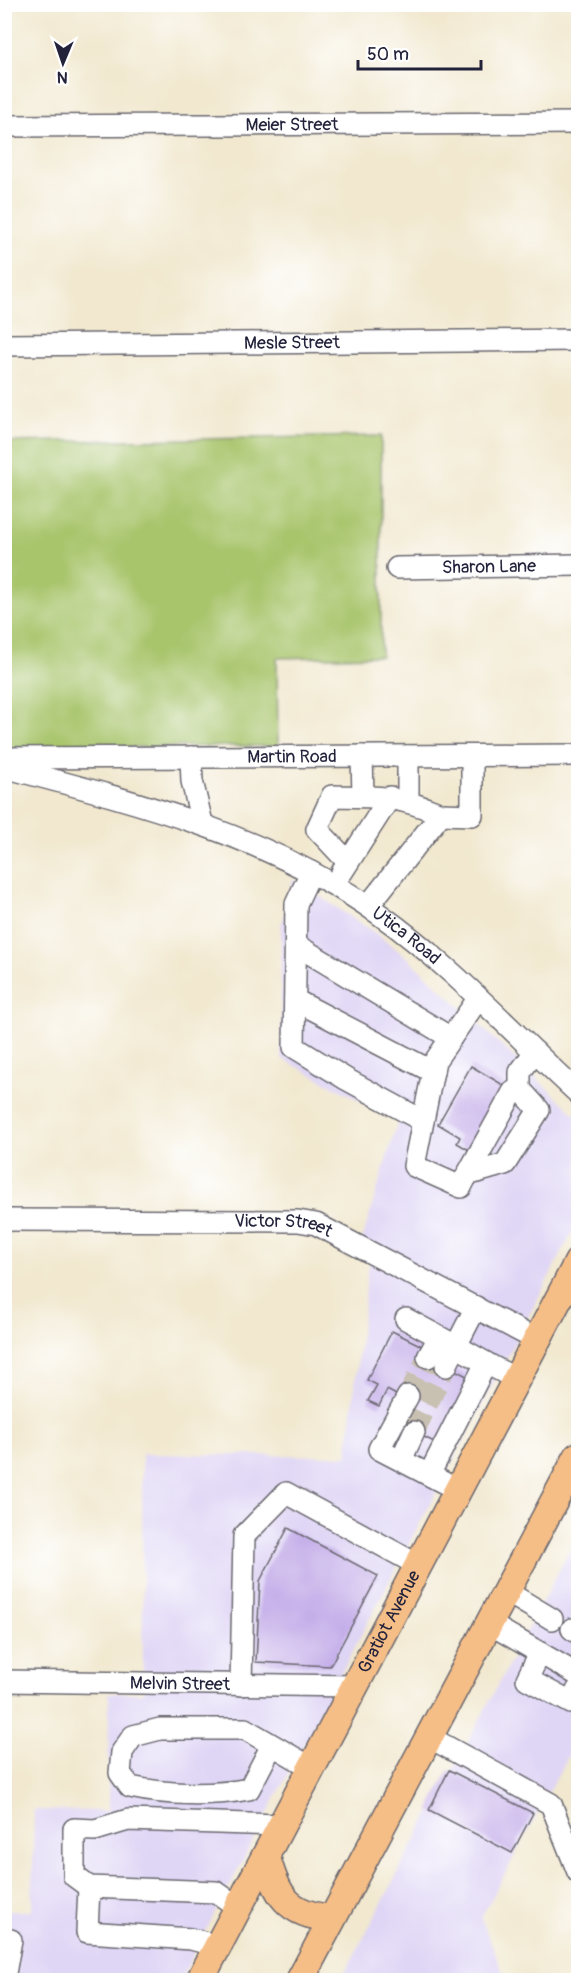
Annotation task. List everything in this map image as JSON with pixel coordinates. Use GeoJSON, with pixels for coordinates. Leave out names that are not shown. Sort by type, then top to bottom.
{"type":"FeatureCollection","features":[{"type":"Feature","properties":{"kind":"main road","name":"Gratiot Avenue"},"geometry":{"type":"LineString","coordinates":[[200,1980],[579,1262]]}},
{"type":"Feature","properties":{"kind":"main road"},"geometry":{"type":"LineString","coordinates":[[308,1978],[331,1918],[578,1460]]}},
{"type":"Feature","properties":{"kind":"main road"},"geometry":{"type":"LineString","coordinates":[[266,1855],[272,1880],[289,1905],[315,1917],[331,1918]]}},
{"type":"Feature","properties":{"kind":"street","name":"Meier Street"},"geometry":{"type":"LineString","coordinates":[[4,126],[579,123]]}},
{"type":"Feature","properties":{"kind":"street","name":"Mesle Street"},"geometry":{"type":"LineString","coordinates":[[4,345],[579,340]]}},
{"type":"Feature","properties":{"kind":"street","name":"Sharon Lane"},"geometry":{"type":"LineString","coordinates":[[397,568],[579,565]]}},
{"type":"Feature","properties":{"kind":"street","name":"Martin Road"},"geometry":{"type":"LineString","coordinates":[[4,758],[579,755]]}},
{"type":"Feature","properties":{"kind":"street"},"geometry":{"type":"LineString","coordinates":[[363,756],[363,796]]}},
{"type":"Feature","properties":{"kind":"street"},"geometry":{"type":"LineString","coordinates":[[334,884],[348,862],[399,798],[408,756]]}},
{"type":"Feature","properties":{"kind":"street"},"geometry":{"type":"LineString","coordinates":[[348,862],[317,829],[332,796],[399,798],[441,814],[472,815],[472,756]]}},
{"type":"Feature","properties":{"kind":"street"},"geometry":{"type":"LineString","coordinates":[[191,757],[192,781],[202,824]]}},
{"type":"Feature","properties":{"kind":"street","name":"Utica Road"},"geometry":{"type":"LineString","coordinates":[[4,767],[202,824],[334,884],[368,906],[439,963],[579,1093]]}},
{"type":"Feature","properties":{"kind":"street"},"geometry":{"type":"LineString","coordinates":[[368,906],[441,814]]}},
{"type":"Feature","properties":{"kind":"street"},"geometry":{"type":"LineString","coordinates":[[311,872],[296,904],[294,1047],[346,1079],[423,1120]]}},
{"type":"Feature","properties":{"kind":"street"},"geometry":{"type":"LineString","coordinates":[[296,945],[451,1038]]}},
{"type":"Feature","properties":{"kind":"street"},"geometry":{"type":"LineString","coordinates":[[478,999],[435,1061],[414,1166],[461,1187],[513,1092],[520,1089]]}},
{"type":"Feature","properties":{"kind":"street"},"geometry":{"type":"LineString","coordinates":[[295,1000],[433,1072]]}},
{"type":"Feature","properties":{"kind":"street"},"geometry":{"type":"LineString","coordinates":[[467,1175],[505,1164],[539,1110],[520,1089],[520,1072],[535,1052]]}},
{"type":"Feature","properties":{"kind":"street","name":"Victor Street"},"geometry":{"type":"LineString","coordinates":[[4,1220],[298,1221],[316,1224],[537,1340]]}},
{"type":"Feature","properties":{"kind":"street"},"geometry":{"type":"LineString","coordinates":[[437,1361],[447,1342],[476,1307]]}},
{"type":"Feature","properties":{"kind":"street"},"geometry":{"type":"LineString","coordinates":[[406,1319],[516,1379]]}},
{"type":"Feature","properties":{"kind":"street"},"geometry":{"type":"LineString","coordinates":[[429,1475],[486,1363]]}},
{"type":"Feature","properties":{"kind":"street"},"geometry":{"type":"LineString","coordinates":[[408,1396],[379,1449],[458,1490]]}},
{"type":"Feature","properties":{"kind":"street"},"geometry":{"type":"LineString","coordinates":[[401,1460],[414,1432]]}},
{"type":"Feature","properties":{"kind":"street"},"geometry":{"type":"LineString","coordinates":[[241,1685],[244,1536],[286,1494],[418,1565]]}},
{"type":"Feature","properties":{"kind":"street"},"geometry":{"type":"LineString","coordinates":[[507,1592],[547,1616],[533,1649],[527,1679],[571,1703],[579,1689]]}},
{"type":"Feature","properties":{"kind":"street"},"geometry":{"type":"LineString","coordinates":[[490,1623],[579,1675]]}},
{"type":"Feature","properties":{"kind":"street","name":"Melvin Street"},"geometry":{"type":"LineString","coordinates":[[4,1681],[355,1686]]}},
{"type":"Feature","properties":{"kind":"street"},"geometry":{"type":"LineString","coordinates":[[272,1745],[249,1789],[233,1792],[151,1792],[130,1787],[120,1773],[122,1752],[133,1736],[160,1730],[245,1729],[312,1768]]}},
{"type":"Feature","properties":{"kind":"street"},"geometry":{"type":"LineString","coordinates":[[429,1737],[551,1804],[579,1872]]}},
{"type":"Feature","properties":{"kind":"street"},"geometry":{"type":"LineString","coordinates":[[238,1907],[216,1892],[89,1887],[74,1876],[74,1829],[95,1830],[128,1820],[281,1825]]}},
{"type":"Feature","properties":{"kind":"street"},"geometry":{"type":"LineString","coordinates":[[89,1887],[87,1932],[191,1939],[218,1946]]}},
{"type":"Feature","properties":{"kind":"street"},"geometry":{"type":"LineString","coordinates":[[4,1979],[11,1940]]}},
{"type":"Feature","properties":{"kind":"shaded area"},"geometry":{"type":"Polygon","coordinates":[[[293,879],[374,932],[409,959],[578,1117],[578,1222],[180,1980],[5,1980],[5,1911],[32,1911],[34,1810],[108,1811],[109,1693],[143,1693],[142,1454],[347,1456],[368,1268],[376,1250],[361,1243],[398,1121],[281,1058],[281,926],[293,879]]]}},
{"type":"Feature","properties":{"kind":"shaded area"},"geometry":{"type":"Polygon","coordinates":[[[578,1535],[578,1738],[481,1918],[506,1980],[341,1980],[578,1535]]]}},
{"type":"Feature","properties":{"kind":"green space"},"geometry":{"type":"Polygon","coordinates":[[[381,436],[381,656],[277,658],[278,746],[5,748],[4,442],[381,436]]]}},
{"type":"Feature","properties":{"kind":"building"},"geometry":{"type":"Polygon","coordinates":[[[471,1066],[510,1089],[474,1153],[457,1143],[460,1137],[438,1124],[471,1066]]]}},
{"type":"Feature","properties":{"kind":"building"},"geometry":{"type":"Polygon","coordinates":[[[392,1331],[426,1348],[423,1354],[471,1378],[438,1444],[400,1425],[400,1397],[387,1390],[379,1406],[368,1401],[377,1385],[367,1380],[392,1331]]]}},
{"type":"Feature","properties":{"kind":"building"},"geometry":{"type":"Polygon","coordinates":[[[288,1528],[378,1576],[330,1666],[256,1662],[260,1581],[288,1528]]]}},
{"type":"Feature","properties":{"kind":"building"},"geometry":{"type":"Polygon","coordinates":[[[449,1770],[533,1813],[512,1853],[429,1810],[449,1770]]]}},
{"type":"Feature","properties":{"kind":"tunnel"},"geometry":{"type":"LineString","coordinates":[[408,1396],[428,1357]]}},
{"type":"Feature","properties":{"kind":"tunnel"},"geometry":{"type":"LineString","coordinates":[[414,1432],[446,1366]]}}]}
